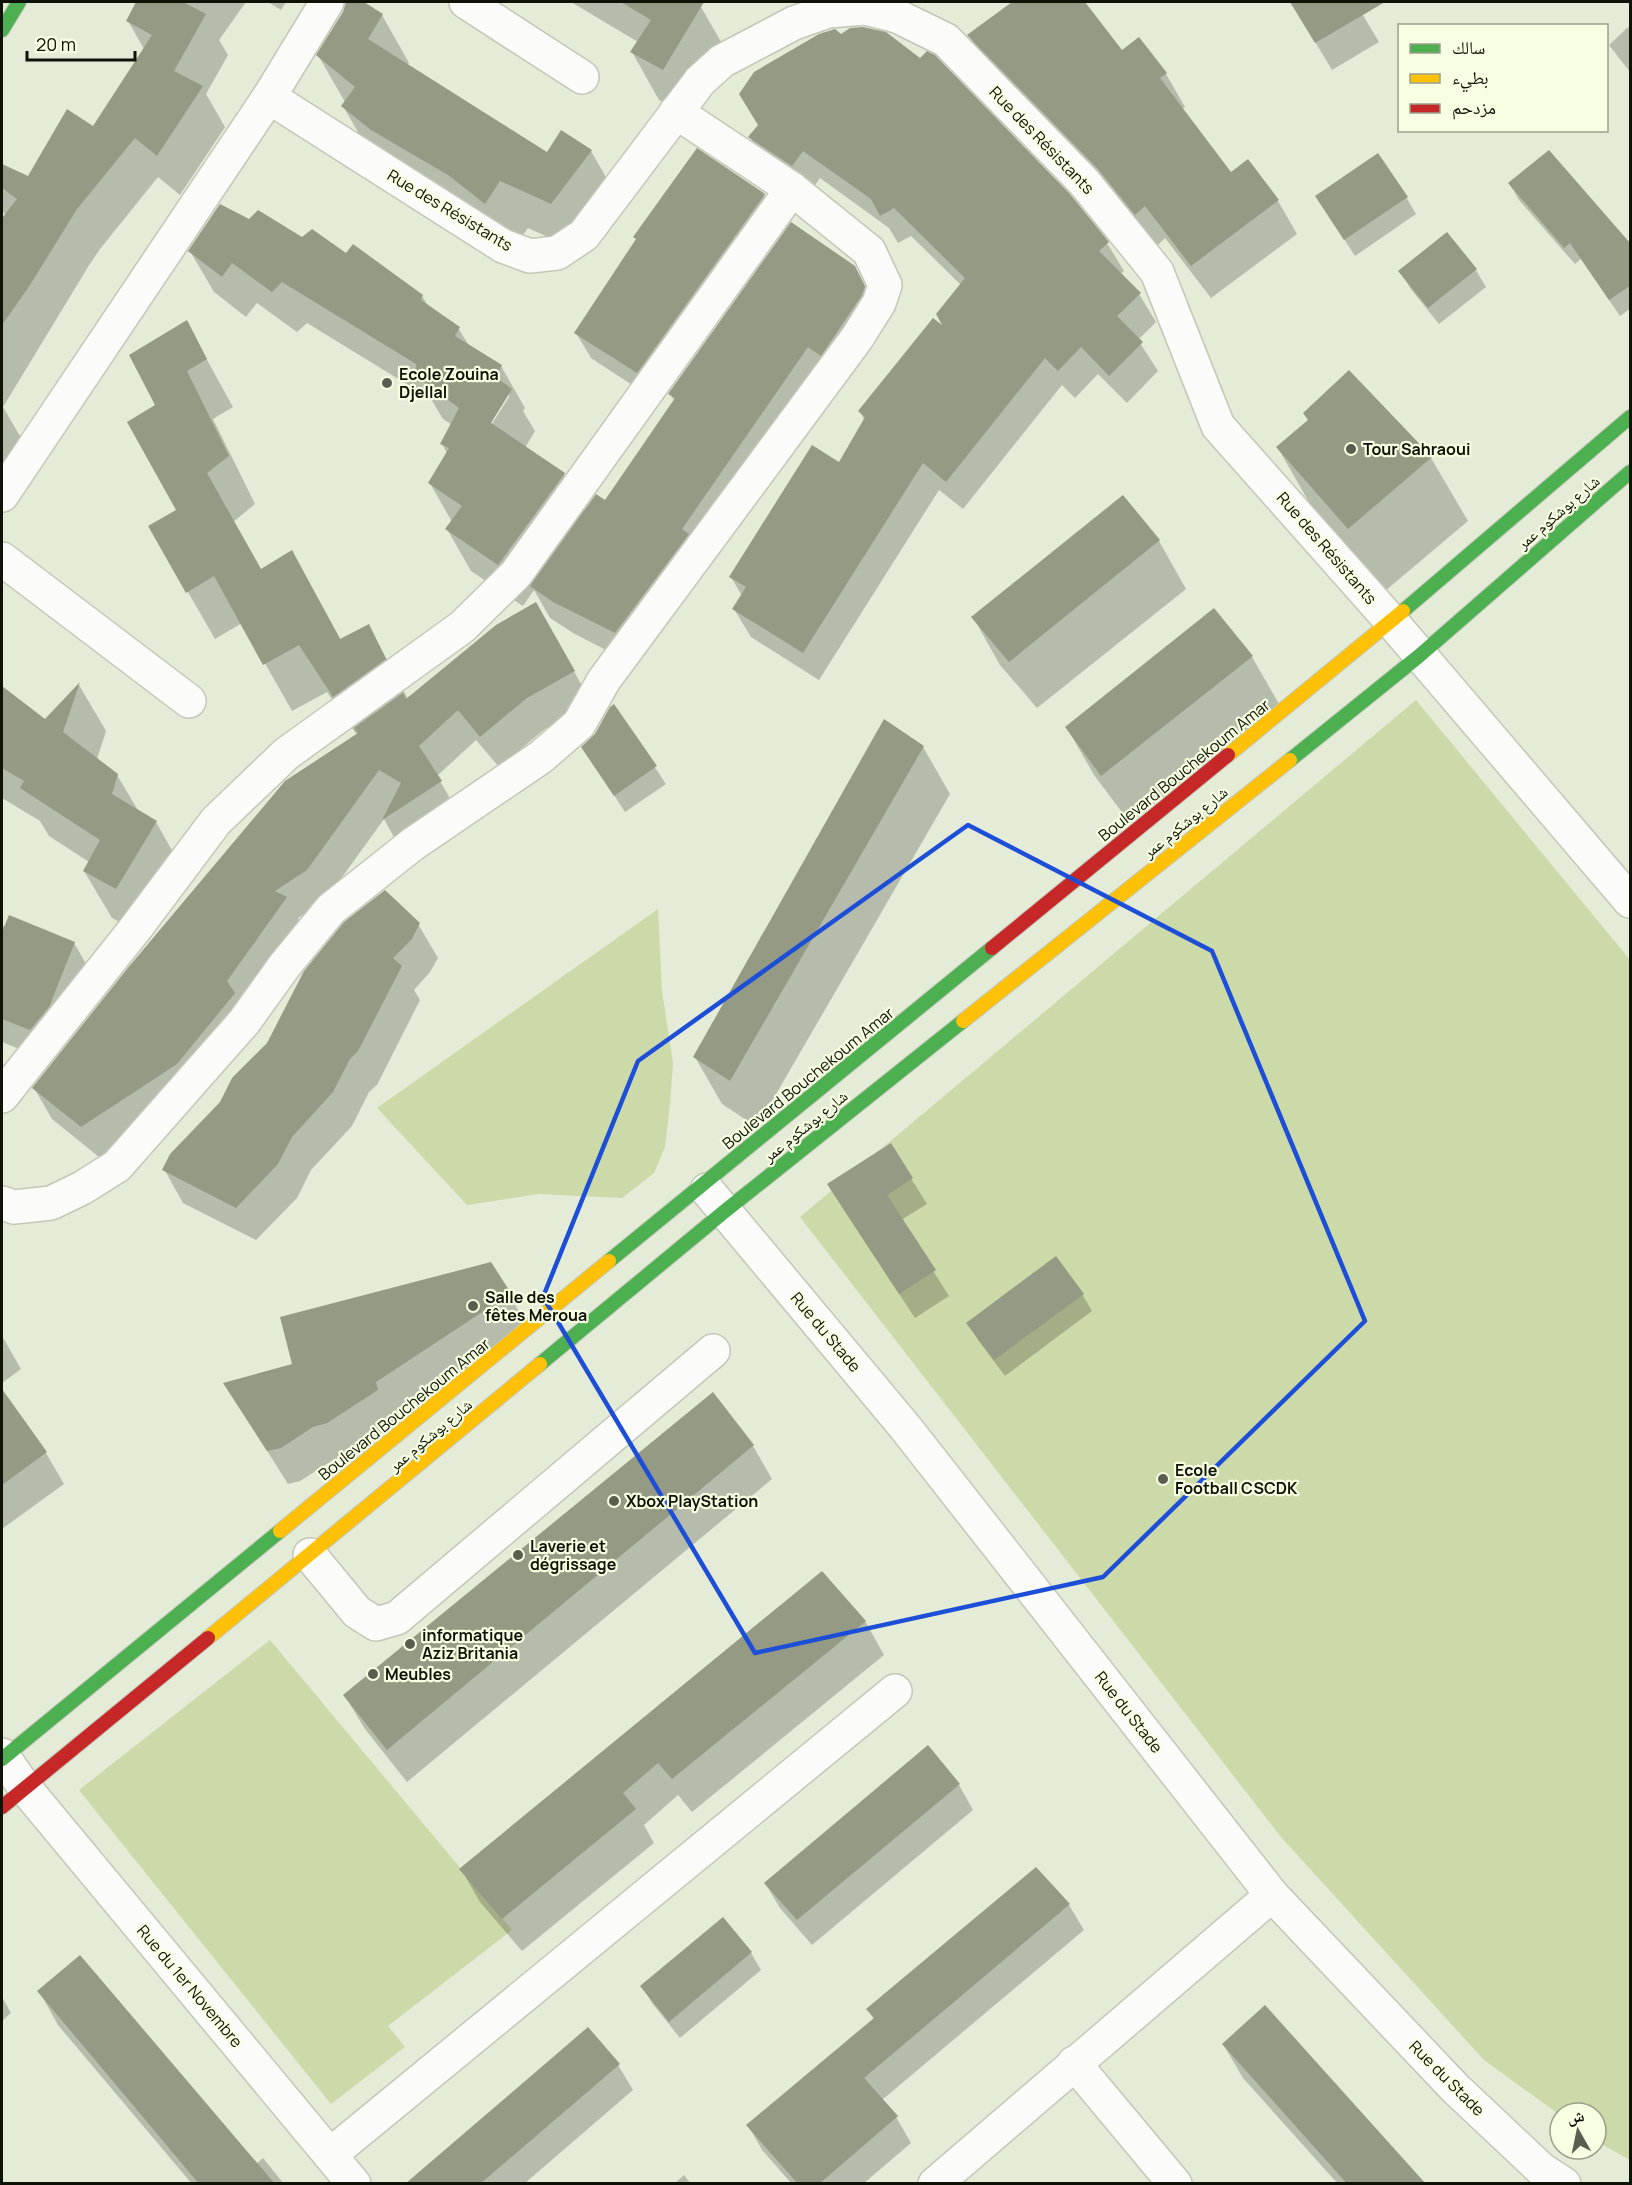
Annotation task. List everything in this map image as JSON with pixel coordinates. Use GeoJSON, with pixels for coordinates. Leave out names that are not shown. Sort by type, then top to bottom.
{"type":"FeatureCollection","features":[{"type":"Feature","properties":{"kind":"street"},"geometry":{"type":"LineString","coordinates":[[2,30],[20,2]]}},
{"type":"Feature","properties":{"kind":"street"},"geometry":{"type":"LineString","coordinates":[[2,495],[269,97],[327,2]]}},
{"type":"Feature","properties":{"kind":"street"},"geometry":{"type":"LineString","coordinates":[[466,2],[582,77]]}},
{"type":"Feature","properties":{"kind":"street","name":"Rue des Résistants"},"geometry":{"type":"LineString","coordinates":[[269,97],[503,246],[530,256],[557,253],[585,235],[700,81],[722,61],[794,22],[828,11],[865,8],[897,16],[946,40],[1084,182],[1157,272],[1218,426],[1391,621],[1630,901]]}},
{"type":"Feature","properties":{"kind":"street"},"geometry":{"type":"LineString","coordinates":[[2,1203],[14,1207],[51,1203],[82,1188],[117,1166],[244,1022],[285,965],[331,909],[413,844],[541,757],[579,724],[604,680],[857,338],[879,303],[885,285],[869,251],[792,189],[676,112]]}},
{"type":"Feature","properties":{"kind":"street"},"geometry":{"type":"LineString","coordinates":[[2,1096],[216,821],[286,754],[462,627],[516,574],[792,189]]}},
{"type":"Feature","properties":{"kind":"street","name":"Boulevard Bouchekoum Amar"},"geometry":{"type":"LineString","coordinates":[[2,1757],[1391,621],[1630,417]]}},
{"type":"Feature","properties":{"kind":"street","name":"شارع بوشكوم عمر"},"geometry":{"type":"LineString","coordinates":[[13,1797],[310,1555],[725,1211],[1419,656],[1630,471]]}},
{"type":"Feature","properties":{"kind":"street"},"geometry":{"type":"LineString","coordinates":[[2,559],[189,701]]}},
{"type":"Feature","properties":{"kind":"street","name":"Rue du Stade"},"geometry":{"type":"LineString","coordinates":[[703,1185],[913,1436],[1272,1895],[1455,2088],[1541,2169],[1564,2184]]}},
{"type":"Feature","properties":{"kind":"street"},"geometry":{"type":"LineString","coordinates":[[310,1555],[357,1611],[376,1624],[398,1618],[713,1351]]}},
{"type":"Feature","properties":{"kind":"street"},"geometry":{"type":"LineString","coordinates":[[331,2154],[895,1691]]}},
{"type":"Feature","properties":{"kind":"street","name":"Rue du 1er Novembre"},"geometry":{"type":"LineString","coordinates":[[2,1757],[13,1797],[331,2154],[354,2184]]}},
{"type":"Feature","properties":{"kind":"street"},"geometry":{"type":"LineString","coordinates":[[935,2184],[1272,1895]]}},
{"type":"Feature","properties":{"kind":"street"},"geometry":{"type":"LineString","coordinates":[[1074,2063],[1175,2184]]}},
{"type":"Feature","properties":{"kind":"highlighted area"},"geometry":{"type":"Polygon","coordinates":[[[968,825],[1212,951],[1365,1321],[1103,1577],[755,1653],[543,1297],[638,1061],[968,825]]]}},
{"type":"Feature","properties":{"kind":"green space"},"geometry":{"type":"Polygon","coordinates":[[[1416,700],[1630,960],[1630,2160],[1608,2148],[1608,2101],[1548,2101],[1548,2106],[1484,2060],[1281,1837],[800,1217],[1416,700]]]}},
{"type":"Feature","properties":{"kind":"green space"},"geometry":{"type":"Polygon","coordinates":[[[658,909],[662,991],[673,1063],[665,1147],[654,1173],[622,1198],[539,1194],[467,1205],[377,1108],[658,909]]]}},
{"type":"Feature","properties":{"kind":"green space"},"geometry":{"type":"Polygon","coordinates":[[[270,1640],[512,1930],[388,2026],[405,2047],[331,2104],[79,1790],[270,1640]]]}},
{"type":"Feature","properties":{"kind":"building"},"geometry":{"type":"Polygon","coordinates":[[[136,2],[183,2],[206,14],[174,71],[203,86],[157,156],[135,138],[77,209],[2,325],[2,218],[17,199],[2,188],[2,164],[28,176],[67,109],[93,126],[152,35],[126,21],[136,2]]]}},
{"type":"Feature","properties":{"kind":"building"},"geometry":{"type":"Polygon","coordinates":[[[346,2],[364,2],[383,14],[368,39],[547,152],[561,130],[592,150],[551,204],[500,181],[485,204],[448,175],[371,130],[341,106],[355,87],[316,55],[343,12],[346,2]]]}},
{"type":"Feature","properties":{"kind":"building"},"geometry":{"type":"Polygon","coordinates":[[[621,2],[704,2],[663,70],[630,52],[651,20],[621,2]]]}},
{"type":"Feature","properties":{"kind":"building"},"geometry":{"type":"Polygon","coordinates":[[[1012,2],[1085,2],[1122,50],[1139,37],[1167,73],[1160,78],[1231,172],[1248,159],[1279,200],[1191,266],[1145,206],[1135,215],[1098,169],[967,35],[1012,2]]]}},
{"type":"Feature","properties":{"kind":"building"},"geometry":{"type":"Polygon","coordinates":[[[1290,2],[1385,2],[1315,43],[1290,2]]]}},
{"type":"Feature","properties":{"kind":"building"},"geometry":{"type":"Polygon","coordinates":[[[863,27],[886,32],[920,58],[927,51],[935,55],[1070,194],[1109,242],[1099,251],[1141,293],[1117,316],[1143,342],[1109,376],[1081,347],[1058,371],[1045,358],[946,482],[923,463],[803,653],[732,609],[746,587],[729,577],[812,445],[839,462],[865,417],[858,411],[933,318],[942,325],[936,314],[965,278],[894,208],[880,216],[871,199],[803,151],[792,166],[748,137],[758,125],[739,94],[754,72],[819,34],[835,29],[841,34],[850,28],[863,27]]]}},
{"type":"Feature","properties":{"kind":"building"},"geometry":{"type":"Polygon","coordinates":[[[697,148],[765,194],[637,373],[574,333],[636,239],[633,237],[697,148]]]}},
{"type":"Feature","properties":{"kind":"building"},"geometry":{"type":"Polygon","coordinates":[[[1549,150],[1630,243],[1630,286],[1609,300],[1570,243],[1564,248],[1508,183],[1549,150]]]}},
{"type":"Feature","properties":{"kind":"building"},"geometry":{"type":"Polygon","coordinates":[[[1378,153],[1408,197],[1344,240],[1315,196],[1378,153]]]}},
{"type":"Feature","properties":{"kind":"building"},"geometry":{"type":"Polygon","coordinates":[[[220,204],[249,219],[258,210],[302,237],[312,229],[346,253],[353,244],[423,295],[421,300],[460,327],[455,336],[502,365],[496,377],[512,389],[491,423],[565,473],[498,565],[445,529],[462,506],[428,483],[449,448],[440,444],[459,408],[417,377],[416,364],[282,282],[272,292],[232,263],[222,277],[188,251],[220,204]]]}},
{"type":"Feature","properties":{"kind":"building"},"geometry":{"type":"Polygon","coordinates":[[[791,222],[855,266],[865,286],[862,295],[821,356],[808,347],[682,529],[689,534],[615,633],[553,602],[530,586],[596,494],[605,500],[675,398],[668,394],[791,222]]]}},
{"type":"Feature","properties":{"kind":"building"},"geometry":{"type":"Polygon","coordinates":[[[1447,232],[1477,269],[1428,308],[1398,271],[1447,232]]]}},
{"type":"Feature","properties":{"kind":"building"},"geometry":{"type":"Polygon","coordinates":[[[187,320],[207,359],[187,371],[229,456],[207,473],[261,569],[292,550],[340,639],[369,624],[386,659],[333,697],[299,645],[263,665],[214,576],[186,593],[148,526],[176,510],[127,422],[155,405],[129,355],[187,320]]]}},
{"type":"Feature","properties":{"kind":"building","name":"Tour Sahraoui"},"geometry":{"type":"Polygon","coordinates":[[[1349,370],[1432,457],[1348,529],[1276,447],[1308,420],[1303,413],[1349,370]]]}},
{"type":"Feature","properties":{"kind":"building"},"geometry":{"type":"Polygon","coordinates":[[[1123,495],[1160,540],[1009,662],[971,617],[1123,495]]]}},
{"type":"Feature","properties":{"kind":"building"},"geometry":{"type":"Polygon","coordinates":[[[536,602],[575,671],[527,698],[480,737],[458,710],[419,746],[442,781],[382,820],[401,783],[379,770],[307,870],[275,891],[287,897],[227,981],[235,993],[177,1064],[81,1127],[32,1088],[127,969],[285,781],[358,733],[354,728],[403,693],[406,699],[496,625],[536,602]]]}},
{"type":"Feature","properties":{"kind":"building"},"geometry":{"type":"Polygon","coordinates":[[[1214,608],[1253,656],[1101,776],[1065,727],[1214,608]]]}},
{"type":"Feature","properties":{"kind":"building"},"geometry":{"type":"Polygon","coordinates":[[[80,682],[63,732],[118,774],[112,794],[157,821],[116,889],[83,871],[100,840],[20,788],[24,781],[2,768],[2,686],[45,719],[80,682]]]}},
{"type":"Feature","properties":{"kind":"building"},"geometry":{"type":"Polygon","coordinates":[[[614,704],[657,766],[614,796],[581,747],[595,734],[614,704]]]}},
{"type":"Feature","properties":{"kind":"building"},"geometry":{"type":"Polygon","coordinates":[[[884,719],[924,746],[730,1081],[693,1057],[884,719]]]}},
{"type":"Feature","properties":{"kind":"building"},"geometry":{"type":"Polygon","coordinates":[[[385,890],[420,923],[412,939],[393,958],[402,966],[358,1051],[350,1059],[333,1092],[292,1137],[278,1164],[236,1208],[162,1170],[170,1154],[220,1102],[232,1078],[267,1043],[304,971],[344,922],[385,890]]]}},
{"type":"Feature","properties":{"kind":"building"},"geometry":{"type":"Polygon","coordinates":[[[9,915],[75,942],[49,1007],[30,1030],[2,1019],[2,932],[9,915]]]}},
{"type":"Feature","properties":{"kind":"building"},"geometry":{"type":"Polygon","coordinates":[[[891,1143],[913,1178],[887,1195],[936,1270],[899,1294],[827,1184],[891,1143]]]}},
{"type":"Feature","properties":{"kind":"building"},"geometry":{"type":"Polygon","coordinates":[[[1056,1256],[1084,1294],[994,1360],[966,1323],[1056,1256]]]}},
{"type":"Feature","properties":{"kind":"building"},"geometry":{"type":"Polygon","coordinates":[[[491,1262],[511,1293],[376,1382],[378,1390],[327,1423],[313,1427],[281,1448],[267,1451],[223,1383],[292,1364],[280,1317],[491,1262]]]}},
{"type":"Feature","properties":{"kind":"building"},"geometry":{"type":"Polygon","coordinates":[[[2,1389],[47,1452],[2,1485],[2,1389]]]}},
{"type":"Feature","properties":{"kind":"building"},"geometry":{"type":"Polygon","coordinates":[[[713,1392],[754,1445],[387,1750],[343,1695],[713,1392]]]}},
{"type":"Feature","properties":{"kind":"building"},"geometry":{"type":"Polygon","coordinates":[[[822,1571],[866,1621],[672,1779],[658,1763],[623,1793],[636,1809],[502,1919],[459,1869],[822,1571]]]}},
{"type":"Feature","properties":{"kind":"building"},"geometry":{"type":"Polygon","coordinates":[[[928,1745],[960,1784],[797,1920],[764,1883],[928,1745]]]}},
{"type":"Feature","properties":{"kind":"building"},"geometry":{"type":"Polygon","coordinates":[[[1036,1867],[1070,1904],[864,2078],[898,2116],[819,2184],[798,2184],[746,2125],[874,2018],[866,2009],[1036,1867]]]}},
{"type":"Feature","properties":{"kind":"building"},"geometry":{"type":"Polygon","coordinates":[[[723,1917],[752,1952],[669,2022],[640,1986],[723,1917]]]}},
{"type":"Feature","properties":{"kind":"building"},"geometry":{"type":"Polygon","coordinates":[[[80,1955],[275,2184],[199,2184],[37,1991],[80,1955]]]}},
{"type":"Feature","properties":{"kind":"building"},"geometry":{"type":"Polygon","coordinates":[[[1265,2005],[1426,2184],[1347,2184],[1222,2044],[1265,2005]]]}},
{"type":"Feature","properties":{"kind":"building"},"geometry":{"type":"Polygon","coordinates":[[[588,2027],[620,2064],[480,2184],[405,2184],[588,2027]]]}},
{"type":"Feature","properties":{"kind":"traffic: fast"},"geometry":{"type":"LineString","coordinates":[[2,30],[19,2]]}},
{"type":"Feature","properties":{"kind":"traffic: fast"},"geometry":{"type":"LineString","coordinates":[[1403,611],[1630,417]]}},
{"type":"Feature","properties":{"kind":"traffic: fast"},"geometry":{"type":"LineString","coordinates":[[1290,760],[1419,656],[1630,472]]}},
{"type":"Feature","properties":{"kind":"traffic: fast"},"geometry":{"type":"LineString","coordinates":[[609,1261],[992,948]]}},
{"type":"Feature","properties":{"kind":"traffic: fast"},"geometry":{"type":"LineString","coordinates":[[540,1364],[725,1211],[963,1021]]}},
{"type":"Feature","properties":{"kind":"traffic: fast"},"geometry":{"type":"LineString","coordinates":[[2,1759],[280,1531]]}},
{"type":"Feature","properties":{"kind":"traffic: slow"},"geometry":{"type":"LineString","coordinates":[[1228,755],[1403,611]]}},
{"type":"Feature","properties":{"kind":"traffic: slow"},"geometry":{"type":"LineString","coordinates":[[963,1021],[1290,760]]}},
{"type":"Feature","properties":{"kind":"traffic: slow"},"geometry":{"type":"LineString","coordinates":[[280,1531],[609,1261]]}},
{"type":"Feature","properties":{"kind":"traffic: slow"},"geometry":{"type":"LineString","coordinates":[[208,1638],[540,1364]]}},
{"type":"Feature","properties":{"kind":"traffic: jam"},"geometry":{"type":"LineString","coordinates":[[992,948],[1228,755]]}},
{"type":"Feature","properties":{"kind":"traffic: jam"},"geometry":{"type":"LineString","coordinates":[[2,1807],[208,1638]]}},
{"type":"Feature","properties":{"kind":"place","name":"Ecole Zouina Djellal"},"geometry":{"type":"Point","coordinates":[387,383]}},
{"type":"Feature","properties":{"kind":"place","name":"Tour Sahraoui"},"geometry":{"type":"Point","coordinates":[1351,449]}},
{"type":"Feature","properties":{"kind":"place","name":"Salle des fêtes Meroua"},"geometry":{"type":"Point","coordinates":[473,1306]}},
{"type":"Feature","properties":{"kind":"place","name":"Ecole Football CSCDK"},"geometry":{"type":"Point","coordinates":[1163,1479]}},
{"type":"Feature","properties":{"kind":"place","name":"Xbox PlayStation"},"geometry":{"type":"Point","coordinates":[614,1501]}},
{"type":"Feature","properties":{"kind":"place","name":"Laverie et dégrissage"},"geometry":{"type":"Point","coordinates":[518,1555]}},
{"type":"Feature","properties":{"kind":"place","name":"informatique Aziz Britania"},"geometry":{"type":"Point","coordinates":[410,1644]}},
{"type":"Feature","properties":{"kind":"place","name":"Meubles"},"geometry":{"type":"Point","coordinates":[373,1674]}}]}
